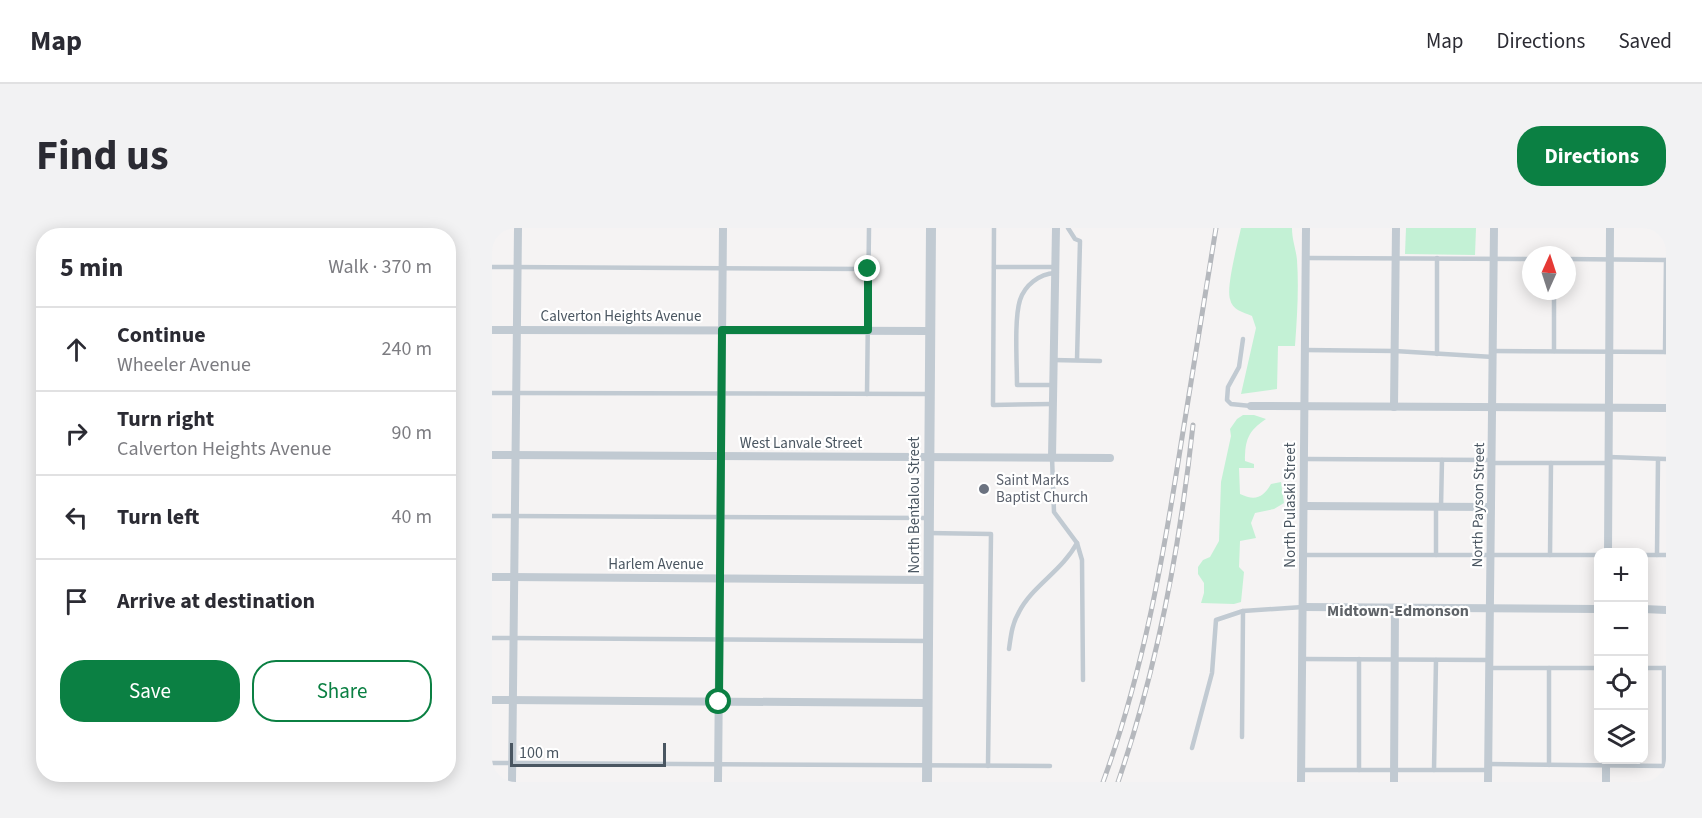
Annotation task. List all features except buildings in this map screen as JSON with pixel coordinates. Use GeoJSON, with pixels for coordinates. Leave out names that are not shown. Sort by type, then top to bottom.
{"type":"FeatureCollection","features":[{"type":"Feature","properties":{"kind":"street"},"geometry":{"type":"LineString","coordinates":[[513,782],[518,228]]}},
{"type":"Feature","properties":{"kind":"street"},"geometry":{"type":"LineString","coordinates":[[718,782],[723,228]]}},
{"type":"Feature","properties":{"kind":"street","name":"North Bentalou Street"},"geometry":{"type":"LineString","coordinates":[[927,782],[931,228]]}},
{"type":"Feature","properties":{"kind":"street"},"geometry":{"type":"LineString","coordinates":[[1052,457],[1056,228]]}},
{"type":"Feature","properties":{"kind":"street","name":"North Pulaski Street"},"geometry":{"type":"LineString","coordinates":[[1301,782],[1306,228]]}},
{"type":"Feature","properties":{"kind":"street"},"geometry":{"type":"LineString","coordinates":[[1394,406],[1396,228]]}},
{"type":"Feature","properties":{"kind":"street","name":"North Payson Street"},"geometry":{"type":"LineString","coordinates":[[1488,782],[1494,228]]}},
{"type":"Feature","properties":{"kind":"street"},"geometry":{"type":"LineString","coordinates":[[1608,548],[1610,228]]}},
{"type":"Feature","properties":{"kind":"street","name":"Calverton Heights Avenue"},"geometry":{"type":"LineString","coordinates":[[492,330],[930,331]]}},
{"type":"Feature","properties":{"kind":"street"},"geometry":{"type":"LineString","coordinates":[[1251,406],[1666,408]]}},
{"type":"Feature","properties":{"kind":"street","name":"West Lanvale Street"},"geometry":{"type":"LineString","coordinates":[[492,455],[1110,458]]}},
{"type":"Feature","properties":{"kind":"street"},"geometry":{"type":"LineString","coordinates":[[1304,506],[1491,507]]}},
{"type":"Feature","properties":{"kind":"street","name":"Harlem Avenue"},"geometry":{"type":"LineString","coordinates":[[492,577],[928,580]]}},
{"type":"Feature","properties":{"kind":"street"},"geometry":{"type":"LineString","coordinates":[[1303,607],[1594,609]]}},
{"type":"Feature","properties":{"kind":"street"},"geometry":{"type":"LineString","coordinates":[[1395,608],[1395,782]]}},
{"type":"Feature","properties":{"kind":"street"},"geometry":{"type":"LineString","coordinates":[[1648,609],[1666,610]]}},
{"type":"Feature","properties":{"kind":"street"},"geometry":{"type":"LineString","coordinates":[[492,700],[927,703]]}},
{"type":"Feature","properties":{"kind":"street"},"geometry":{"type":"LineString","coordinates":[[1606,764],[1606,782]]}},
{"type":"Feature","properties":{"kind":"lane"},"geometry":{"type":"LineString","coordinates":[[867,394],[868,228]]}},
{"type":"Feature","properties":{"kind":"lane"},"geometry":{"type":"LineString","coordinates":[[994,228],[993,405],[1053,404]]}},
{"type":"Feature","properties":{"kind":"lane"},"geometry":{"type":"LineString","coordinates":[[1068,228],[1080,241],[1077,360]]}},
{"type":"Feature","properties":{"kind":"lane"},"geometry":{"type":"LineString","coordinates":[[1306,258],[1522,259]]}},
{"type":"Feature","properties":{"kind":"lane"},"geometry":{"type":"LineString","coordinates":[[1437,258],[1437,354]]}},
{"type":"Feature","properties":{"kind":"lane"},"geometry":{"type":"LineString","coordinates":[[1305,350],[1437,354],[1554,351],[1666,352],[1666,260],[1576,259]]}},
{"type":"Feature","properties":{"kind":"lane"},"geometry":{"type":"LineString","coordinates":[[492,267],[868,269]]}},
{"type":"Feature","properties":{"kind":"lane"},"geometry":{"type":"LineString","coordinates":[[994,267],[1055,270]]}},
{"type":"Feature","properties":{"kind":"lane"},"geometry":{"type":"LineString","coordinates":[[1053,385],[1017,385],[1017,329],[1020,300],[1027,286],[1042,275],[1055,270]]}},
{"type":"Feature","properties":{"kind":"lane"},"geometry":{"type":"LineString","coordinates":[[1554,300],[1554,351]]}},
{"type":"Feature","properties":{"kind":"lane"},"geometry":{"type":"LineString","coordinates":[[1243,339],[1239,367],[1228,387],[1227,400],[1231,404],[1251,406]]}},
{"type":"Feature","properties":{"kind":"lane"},"geometry":{"type":"LineString","coordinates":[[1053,360],[1100,361]]}},
{"type":"Feature","properties":{"kind":"lane"},"geometry":{"type":"LineString","coordinates":[[492,393],[930,394]]}},
{"type":"Feature","properties":{"kind":"lane"},"geometry":{"type":"LineString","coordinates":[[1052,457],[1054,512],[1077,543],[1082,560],[1083,680]]}},
{"type":"Feature","properties":{"kind":"lane"},"geometry":{"type":"LineString","coordinates":[[1304,459],[1551,463],[1666,459]]}},
{"type":"Feature","properties":{"kind":"lane"},"geometry":{"type":"LineString","coordinates":[[1657,555],[1658,459]]}},
{"type":"Feature","properties":{"kind":"lane"},"geometry":{"type":"LineString","coordinates":[[1436,555],[1442,460]]}},
{"type":"Feature","properties":{"kind":"lane"},"geometry":{"type":"LineString","coordinates":[[1550,555],[1551,463]]}},
{"type":"Feature","properties":{"kind":"lane"},"geometry":{"type":"LineString","coordinates":[[492,516],[929,518]]}},
{"type":"Feature","properties":{"kind":"lane"},"geometry":{"type":"LineString","coordinates":[[928,533],[991,534],[988,766]]}},
{"type":"Feature","properties":{"kind":"lane"},"geometry":{"type":"LineString","coordinates":[[1009,648],[1012,628],[1020,609],[1070,556],[1077,543]]}},
{"type":"Feature","properties":{"kind":"lane"},"geometry":{"type":"LineString","coordinates":[[1303,555],[1594,555]]}},
{"type":"Feature","properties":{"kind":"lane"},"geometry":{"type":"LineString","coordinates":[[1648,555],[1666,555]]}},
{"type":"Feature","properties":{"kind":"lane"},"geometry":{"type":"LineString","coordinates":[[1192,748],[1212,673],[1216,620],[1243,611],[1303,607]]}},
{"type":"Feature","properties":{"kind":"lane"},"geometry":{"type":"LineString","coordinates":[[1242,737],[1243,611]]}},
{"type":"Feature","properties":{"kind":"lane"},"geometry":{"type":"LineString","coordinates":[[492,638],[928,641]]}},
{"type":"Feature","properties":{"kind":"lane"},"geometry":{"type":"LineString","coordinates":[[1302,658],[1436,660],[1549,668],[1594,668]]}},
{"type":"Feature","properties":{"kind":"lane"},"geometry":{"type":"LineString","coordinates":[[1359,659],[1359,770]]}},
{"type":"Feature","properties":{"kind":"lane"},"geometry":{"type":"LineString","coordinates":[[1434,770],[1436,660]]}},
{"type":"Feature","properties":{"kind":"lane"},"geometry":{"type":"LineString","coordinates":[[1549,668],[1549,765]]}},
{"type":"Feature","properties":{"kind":"lane"},"geometry":{"type":"LineString","coordinates":[[1636,764],[1665,766],[1665,669],[1648,668]]}},
{"type":"Feature","properties":{"kind":"lane"},"geometry":{"type":"LineString","coordinates":[[492,763],[1050,766]]}},
{"type":"Feature","properties":{"kind":"lane"},"geometry":{"type":"LineString","coordinates":[[1302,770],[1434,770],[1594,763]]}},
{"type":"Feature","properties":{"kind":"green space"},"geometry":{"type":"Polygon","coordinates":[[[1241,228],[1292,228],[1298,282],[1295,346],[1278,346],[1277,389],[1241,394],[1256,328],[1252,316],[1235,308],[1231,303],[1229,293],[1241,228]]]}},
{"type":"Feature","properties":{"kind":"green space"},"geometry":{"type":"Polygon","coordinates":[[[1406,228],[1476,228],[1475,255],[1405,254],[1406,228]]]}},
{"type":"Feature","properties":{"kind":"green space"},"geometry":{"type":"Polygon","coordinates":[[[1243,415],[1254,415],[1266,419],[1251,432],[1247,442],[1245,461],[1254,464],[1254,468],[1239,468],[1240,494],[1258,497],[1271,484],[1281,482],[1284,503],[1274,509],[1255,513],[1251,523],[1256,538],[1240,541],[1239,567],[1244,572],[1241,602],[1234,604],[1201,603],[1204,583],[1198,574],[1198,567],[1203,560],[1210,557],[1219,541],[1221,482],[1231,436],[1230,429],[1243,415]]]}},
{"type":"Feature","properties":{"kind":"railway"},"geometry":{"type":"LineString","coordinates":[[1103,782],[1130,699],[1159,573],[1216,228]]}},
{"type":"Feature","properties":{"kind":"railway"},"geometry":{"type":"LineString","coordinates":[[1118,782],[1145,694],[1166,605],[1193,425]]}},
{"type":"Feature","properties":{"kind":"place","name":"Saint Marks Baptist Church"},"geometry":{"type":"Point","coordinates":[984,489]}},
{"type":"Feature","properties":{"kind":"district","name":"Midtown-Edmonson"},"geometry":{"type":"Point","coordinates":[1398,610]}},
{"type":"Feature","properties":{"kind":"route"},"geometry":{"type":"LineString","coordinates":[[719,702],[722,330],[868,330],[868,269]]}}]}
